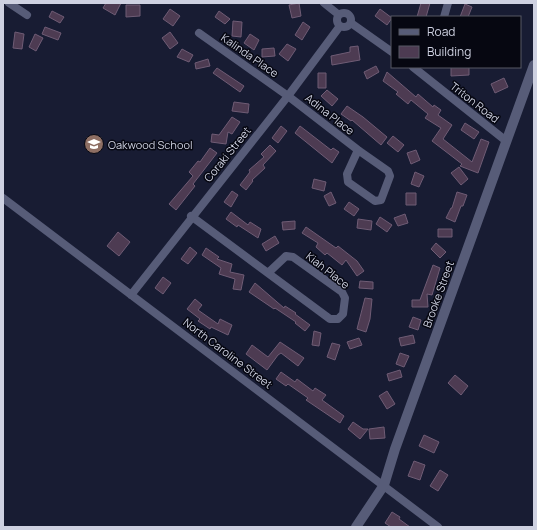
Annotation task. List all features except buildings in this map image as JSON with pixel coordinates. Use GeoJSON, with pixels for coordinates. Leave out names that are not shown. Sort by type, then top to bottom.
{"type":"FeatureCollection","features":[{"type":"Feature","properties":{"kind":"street"},"geometry":{"type":"LineString","coordinates":[[9,3],[27,15]]}},
{"type":"Feature","properties":{"kind":"street"},"geometry":{"type":"LineString","coordinates":[[324,3],[339,15]]}},
{"type":"Feature","properties":{"kind":"street"},"geometry":{"type":"LineString","coordinates":[[444,16],[448,3]]}},
{"type":"Feature","properties":{"kind":"street"},"geometry":{"type":"LineString","coordinates":[[339,15],[344,13],[349,15],[351,23],[391,51]]}},
{"type":"Feature","properties":{"kind":"street"},"geometry":{"type":"LineString","coordinates":[[339,15],[337,22],[340,26],[346,28],[351,23]]}},
{"type":"Feature","properties":{"kind":"street","name":"Coraki Street"},"geometry":{"type":"LineString","coordinates":[[131,295],[191,216],[288,96],[340,26]]}},
{"type":"Feature","properties":{"kind":"street","name":"Kalinda Place"},"geometry":{"type":"LineString","coordinates":[[200,33],[288,96]]}},
{"type":"Feature","properties":{"kind":"street","name":"Brooke Street"},"geometry":{"type":"LineString","coordinates":[[356,527],[384,485],[395,449],[534,65]]}},
{"type":"Feature","properties":{"kind":"street","name":"Triton Road"},"geometry":{"type":"LineString","coordinates":[[418,69],[506,140]]}},
{"type":"Feature","properties":{"kind":"street","name":"Adina Place"},"geometry":{"type":"LineString","coordinates":[[288,96],[388,171],[390,176],[381,200],[375,201],[348,182],[346,174],[358,150]]}},
{"type":"Feature","properties":{"kind":"street","name":"North Caroline Street"},"geometry":{"type":"LineString","coordinates":[[3,198],[438,527]]}},
{"type":"Feature","properties":{"kind":"street","name":"Kiah Place"},"geometry":{"type":"LineString","coordinates":[[191,216],[330,319],[338,319],[343,314],[345,298],[342,292],[293,257],[286,256],[268,273]]}},
{"type":"Feature","properties":{"kind":"place","name":"Oakwood School"},"geometry":{"type":"Point","coordinates":[94,144]}}]}
